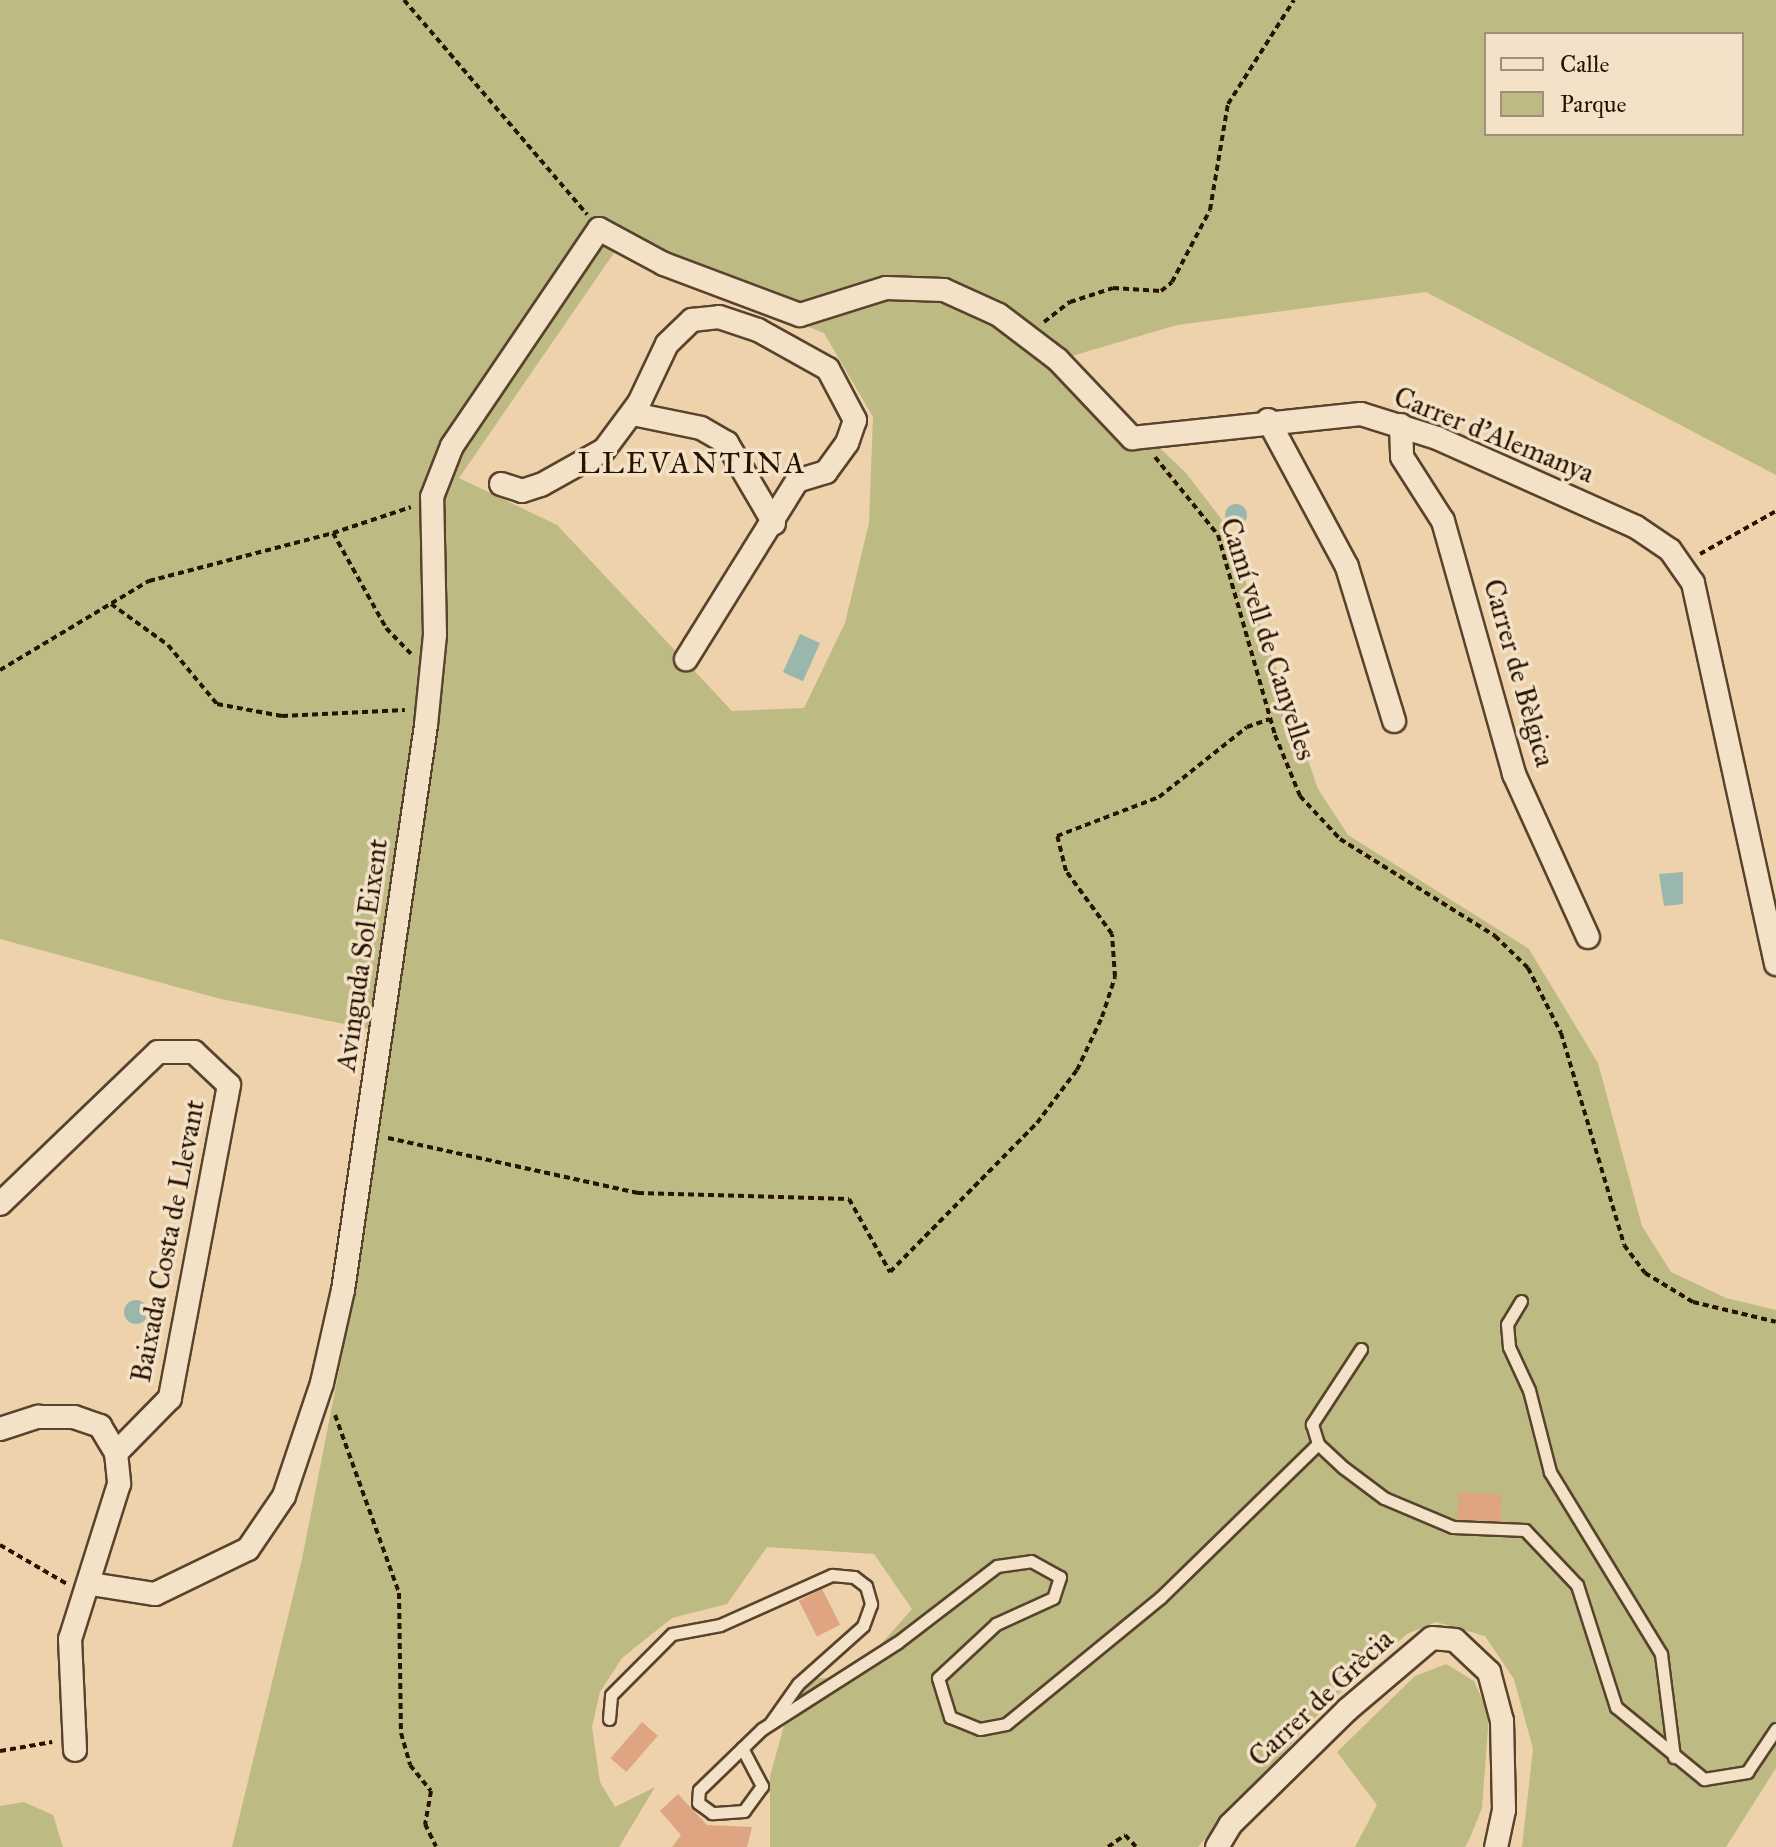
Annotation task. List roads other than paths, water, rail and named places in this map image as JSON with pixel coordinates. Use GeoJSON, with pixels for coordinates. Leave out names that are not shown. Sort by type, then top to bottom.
{"type":"FeatureCollection","features":[{"type":"Feature","properties":{"kind":"street","name":"Avinguda Sol Eixent"},"geometry":{"type":"LineString","coordinates":[[91,1584],[155,1594],[248,1549],[284,1496],[322,1383],[366,1134],[428,710],[434,661],[431,505],[452,446],[599,229],[664,264],[800,315]]}},
{"type":"Feature","properties":{"kind":"street","name":"Carrer d'Alemanya"},"geometry":{"type":"LineString","coordinates":[[800,315],[886,288],[944,290],[1026,336],[1132,438],[1268,420],[1361,414],[1401,425],[1636,527],[1680,565],[1693,583],[1776,964]]}},
{"type":"Feature","properties":{"kind":"street"},"geometry":{"type":"LineString","coordinates":[[792,343],[800,315]]}},
{"type":"Feature","properties":{"kind":"street"},"geometry":{"type":"LineString","coordinates":[[501,484],[522,491],[577,469],[633,414],[667,344],[692,320],[719,317],[792,343],[828,369],[855,420],[826,472],[797,481],[774,523],[686,659]]}},
{"type":"Feature","properties":{"kind":"street"},"geometry":{"type":"LineString","coordinates":[[633,414],[701,428],[727,443],[774,523]]}},
{"type":"Feature","properties":{"kind":"street"},"geometry":{"type":"LineString","coordinates":[[1268,420],[1347,567],[1394,721]]}},
{"type":"Feature","properties":{"kind":"street","name":"Carrer de Bèlgica"},"geometry":{"type":"LineString","coordinates":[[1401,425],[1402,457],[1443,521],[1514,774],[1588,937]]}},
{"type":"Feature","properties":{"kind":"street","name":"Baixada Costa de Llevant"},"geometry":{"type":"LineString","coordinates":[[0,1204],[158,1052],[194,1052],[229,1085],[170,1398],[116,1453]]}},
{"type":"Feature","properties":{"kind":"street"},"geometry":{"type":"LineString","coordinates":[[0,1429],[38,1417],[74,1417],[100,1426],[116,1453],[119,1484],[91,1584],[70,1639],[74,1744]]}},
{"type":"Feature","properties":{"kind":"street","name":"Carrer de Grècia"},"geometry":{"type":"LineString","coordinates":[[1217,1847],[1230,1825],[1347,1710],[1432,1638],[1473,1651],[1489,1672],[1502,1721],[1504,1810],[1496,1847]]}},
{"type":"Feature","properties":{"kind":"lane"},"geometry":{"type":"LineString","coordinates":[[1521,1301],[1507,1324],[1509,1347],[1529,1390],[1550,1472],[1661,1654],[1674,1757]]}},
{"type":"Feature","properties":{"kind":"lane"},"geometry":{"type":"LineString","coordinates":[[1361,1349],[1320,1403],[1312,1424],[1318,1444],[1384,1498],[1416,1513],[1477,1532],[1525,1530],[1577,1585],[1606,1692],[1674,1757],[1704,1779],[1724,1780],[1747,1772],[1776,1729]]}},
{"type":"Feature","properties":{"kind":"lane"},"geometry":{"type":"LineString","coordinates":[[742,1748],[762,1786],[744,1811],[712,1813],[698,1803],[699,1790],[742,1748],[769,1726],[997,1566],[1031,1561],[1060,1577],[1053,1598],[996,1624],[938,1678],[950,1717],[980,1729],[1006,1724],[1161,1597],[1318,1444]]}},
{"type":"Feature","properties":{"kind":"lane"},"geometry":{"type":"LineString","coordinates":[[609,1719],[611,1695],[672,1634],[720,1625],[832,1575],[854,1577],[866,1586],[871,1604],[863,1626],[798,1684],[769,1726]]}},
{"type":"Feature","properties":{"kind":"water"},"geometry":{"type":"Polygon","coordinates":[[[1232,504],[1240,504],[1247,515],[1240,526],[1232,526],[1225,519],[1225,511],[1232,504]]]}},
{"type":"Feature","properties":{"kind":"water"},"geometry":{"type":"Polygon","coordinates":[[[800,634],[820,643],[803,681],[783,672],[800,634]]]}},
{"type":"Feature","properties":{"kind":"water"},"geometry":{"type":"Polygon","coordinates":[[[1683,872],[1683,904],[1664,906],[1659,874],[1683,872]]]}},
{"type":"Feature","properties":{"kind":"water"},"geometry":{"type":"Polygon","coordinates":[[[136,1300],[144,1304],[148,1312],[144,1320],[136,1324],[128,1320],[124,1312],[128,1304],[136,1300]]]}},
{"type":"Feature","properties":{"kind":"district","name":"LLEVANTINA"},"geometry":{"type":"Point","coordinates":[692,463]}}]}
